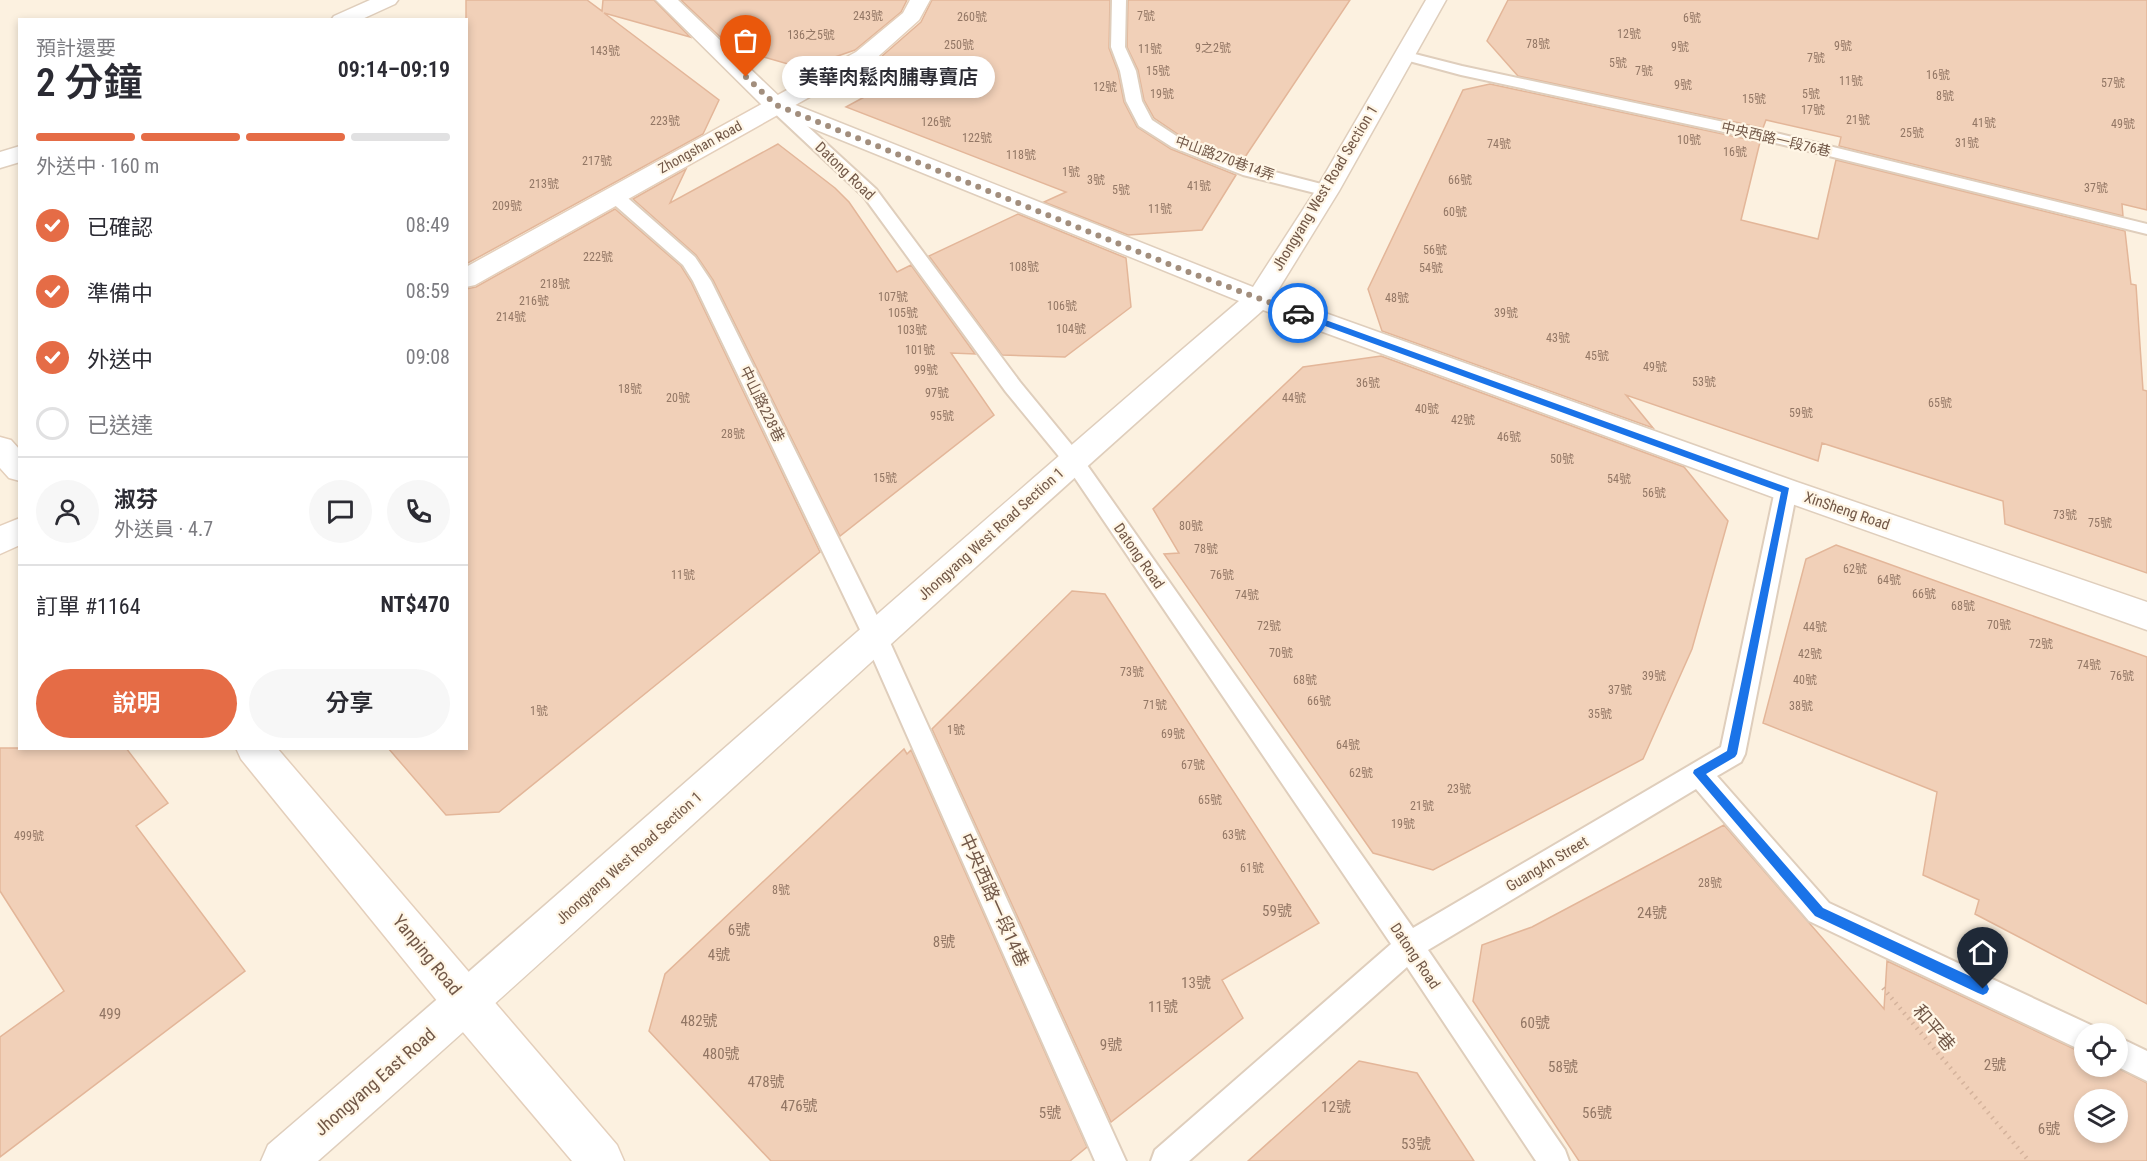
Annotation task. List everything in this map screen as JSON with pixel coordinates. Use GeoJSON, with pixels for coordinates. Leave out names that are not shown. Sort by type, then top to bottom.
{"type":"FeatureCollection","features":[{"type":"Feature","properties":{"kind":"street"},"geometry":{"type":"LineString","coordinates":[[346,18],[388,0]]}},
{"type":"Feature","properties":{"kind":"street","name":"Datong Road"},"geometry":{"type":"LineString","coordinates":[[666,0],[776,105]]}},
{"type":"Feature","properties":{"kind":"street","name":"Zhongshan Road"},"geometry":{"type":"LineString","coordinates":[[468,278],[864,57],[912,16],[920,0]]}},
{"type":"Feature","properties":{"kind":"street","name":"Jhongyang West Road Section 1"},"geometry":{"type":"LineString","coordinates":[[466,1003],[1073,460],[1259,299],[1327,191],[1432,1]]}},
{"type":"Feature","properties":{"kind":"street","name":"XinSheng Road"},"geometry":{"type":"LineString","coordinates":[[776,105],[1259,299],[1786,490],[2147,616]]}},
{"type":"Feature","properties":{"kind":"street"},"geometry":{"type":"LineString","coordinates":[[0,161],[18,154]]}},
{"type":"Feature","properties":{"kind":"street"},"geometry":{"type":"LineString","coordinates":[[0,448],[18,469]]}},
{"type":"Feature","properties":{"kind":"street"},"geometry":{"type":"LineString","coordinates":[[0,541],[18,531]]}},
{"type":"Feature","properties":{"kind":"street","name":"Yanping Road"},"geometry":{"type":"LineString","coordinates":[[256,750],[601,1161]]}},
{"type":"Feature","properties":{"kind":"street","name":"Jhongyang East Road"},"geometry":{"type":"LineString","coordinates":[[284,1161],[466,1003]]}},
{"type":"Feature","properties":{"kind":"lane","name":"中山路270巷14弄"},"geometry":{"type":"LineString","coordinates":[[1119,0],[1118,47],[1128,71],[1134,101],[1145,123],[1178,144],[1250,171],[1327,191]]}},
{"type":"Feature","properties":{"kind":"lane","name":"中央西路一段76巷"},"geometry":{"type":"LineString","coordinates":[[1403,55],[1461,70],[1780,139],[2147,229]]}},
{"type":"Feature","properties":{"kind":"lane","name":"Datong Road"},"geometry":{"type":"LineString","coordinates":[[776,105],[870,193],[1013,387],[1073,460],[1409,946],[1554,1161]]}},
{"type":"Feature","properties":{"kind":"lane","name":"中山路228巷"},"geometry":{"type":"LineString","coordinates":[[615,196],[689,261],[702,281],[876,638]]}},
{"type":"Feature","properties":{"kind":"lane","name":"GuangAn Street"},"geometry":{"type":"LineString","coordinates":[[1166,1161],[1409,946],[1732,754],[1786,490]]}},
{"type":"Feature","properties":{"kind":"lane","name":"中央西路一段14巷"},"geometry":{"type":"LineString","coordinates":[[876,638],[1111,1161]]}},
{"type":"Feature","properties":{"kind":"lane"},"geometry":{"type":"LineString","coordinates":[[1698,773],[1819,912],[2074,1032]]}},
{"type":"Feature","properties":{"kind":"lane"},"geometry":{"type":"LineString","coordinates":[[2128,1057],[2147,1066]]}},
{"type":"Feature","properties":{"kind":"path","name":"和平巷"},"geometry":{"type":"LineString","coordinates":[[1879,983],[2029,1161]]}},
{"type":"Feature","properties":{"kind":"building"},"geometry":{"type":"Polygon","coordinates":[[[466,0],[587,0],[602,11],[603,0],[654,0],[690,37],[604,13],[719,100],[703,134],[468,263],[468,18],[466,18],[466,0]]]}},
{"type":"Feature","properties":{"kind":"building"},"geometry":{"type":"Polygon","coordinates":[[[681,0],[907,0],[901,12],[855,50],[806,67],[732,48],[681,0]]]}},
{"type":"Feature","properties":{"kind":"building"},"geometry":{"type":"Polygon","coordinates":[[[932,0],[1110,0],[1109,48],[1118,72],[1124,102],[1137,127],[1171,149],[1236,175],[1202,230],[1128,235],[1044,202],[1066,192],[846,107],[879,89],[860,84],[862,70],[873,64],[921,22],[932,0]]]}},
{"type":"Feature","properties":{"kind":"building"},"geometry":{"type":"Polygon","coordinates":[[[1128,0],[1350,0],[1243,160],[1185,139],[1154,118],[1144,100],[1138,70],[1127,47],[1128,0]]]}},
{"type":"Feature","properties":{"kind":"building"},"geometry":{"type":"Polygon","coordinates":[[[1508,0],[2147,0],[2147,210],[2122,204],[2123,216],[1839,146],[1841,137],[1766,120],[1763,128],[1518,76],[1487,41],[1508,0]]]}},
{"type":"Feature","properties":{"kind":"building"},"geometry":{"type":"Polygon","coordinates":[[[1490,84],[1760,142],[1741,220],[1818,239],[1836,160],[2125,231],[2131,284],[2136,285],[2143,390],[2147,391],[2147,573],[2005,524],[2003,501],[1822,443],[1818,461],[1626,395],[1653,428],[1382,331],[1368,289],[1463,90],[1490,84]]]}},
{"type":"Feature","properties":{"kind":"building"},"geometry":{"type":"Polygon","coordinates":[[[778,144],[835,188],[849,202],[897,272],[911,265],[975,354],[951,353],[994,415],[840,536],[713,280],[696,255],[633,199],[686,169],[670,203],[778,144]]]}},
{"type":"Feature","properties":{"kind":"building"},"geometry":{"type":"Polygon","coordinates":[[[615,209],[681,266],[691,282],[820,552],[499,812],[446,815],[390,750],[468,750],[468,289],[476,287],[615,209]]]}},
{"type":"Feature","properties":{"kind":"building"},"geometry":{"type":"Polygon","coordinates":[[[1018,214],[1126,258],[1131,307],[1065,357],[1002,355],[929,256],[1018,214]]]}},
{"type":"Feature","properties":{"kind":"building"},"geometry":{"type":"Polygon","coordinates":[[[1381,356],[1684,467],[1728,521],[1692,649],[1643,759],[1433,870],[1373,853],[1164,554],[1179,553],[1153,509],[1303,367],[1381,356]]]}},
{"type":"Feature","properties":{"kind":"building"},"geometry":{"type":"Polygon","coordinates":[[[1836,545],[2147,657],[2147,1004],[1975,914],[1979,900],[1923,875],[1937,792],[1763,723],[1806,559],[1836,545]]]}},
{"type":"Feature","properties":{"kind":"building"},"geometry":{"type":"Polygon","coordinates":[[[1072,591],[1105,594],[1319,923],[1222,980],[1243,1018],[1111,1122],[932,729],[1072,591]]]}},
{"type":"Feature","properties":{"kind":"building"},"geometry":{"type":"Polygon","coordinates":[[[0,748],[128,750],[168,803],[136,826],[245,971],[0,1157],[0,1037],[64,991],[0,891],[0,748]]]}},
{"type":"Feature","properties":{"kind":"building"},"geometry":{"type":"Polygon","coordinates":[[[904,749],[907,754],[911,750],[1087,1147],[1070,1161],[771,1161],[649,1031],[665,974],[904,749]]]}},
{"type":"Feature","properties":{"kind":"building"},"geometry":{"type":"Polygon","coordinates":[[[1724,825],[1884,1009],[1887,961],[2074,1049],[2074,1077],[2128,1077],[2128,1073],[2147,1083],[2147,1161],[1579,1161],[1473,1001],[1482,945],[1532,927],[1724,825]]]}},
{"type":"Feature","properties":{"kind":"building"},"geometry":{"type":"Polygon","coordinates":[[[1359,1061],[1417,1073],[1474,1161],[1248,1161],[1359,1061]]]}},
{"type":"Feature","properties":{"kind":"way so far"},"geometry":{"type":"LineString","coordinates":[[746,77],[776,105],[1186,271],[1298,313]]}},
{"type":"Feature","properties":{"kind":"place","name":"美華肉鬆肉脯專賣店"},"geometry":{"type":"Point","coordinates":[746,77]}},
{"type":"Feature","properties":{"kind":"route"},"geometry":{"type":"LineString","coordinates":[[1298,313],[1786,490],[1732,754],[1698,773],[1819,912],[1983,989]]}}]}
